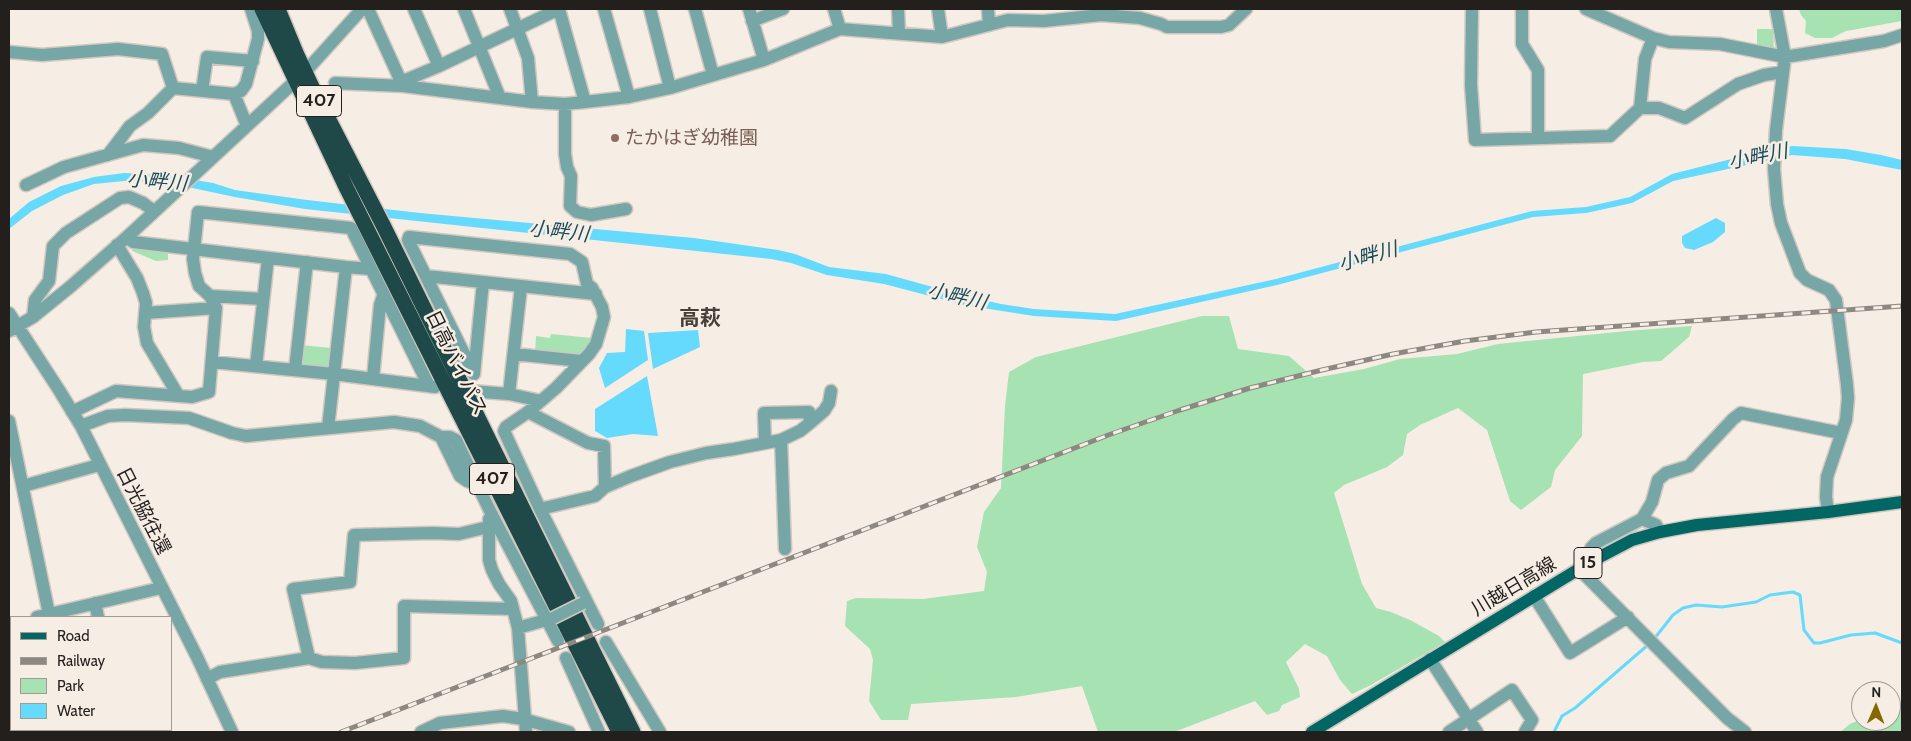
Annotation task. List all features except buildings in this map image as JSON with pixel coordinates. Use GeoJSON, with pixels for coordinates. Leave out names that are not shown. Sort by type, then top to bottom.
{"type":"FeatureCollection","features":[{"type":"Feature","properties":{"kind":"highway","name":"日高バイパス"},"geometry":{"type":"LineString","coordinates":[[262,9],[384,227],[633,732]]}},
{"type":"Feature","properties":{"kind":"highway","name":"日高バイパス"},"geometry":{"type":"LineString","coordinates":[[278,9],[297,56],[300,76],[347,189],[619,732]]}},
{"type":"Feature","properties":{"kind":"highway","name":"407"},"geometry":{"type":"LineString","coordinates":[[582,658],[610,732]]}},
{"type":"Feature","properties":{"kind":"highway","name":"407"},"geometry":{"type":"LineString","coordinates":[[598,661],[631,709],[644,732]]}},
{"type":"Feature","properties":{"kind":"main road","name":"川越日高線"},"geometry":{"type":"LineString","coordinates":[[1312,732],[1592,561],[1632,540],[1697,525],[1828,512],[1902,502]]}},
{"type":"Feature","properties":{"kind":"street"},"geometry":{"type":"LineString","coordinates":[[173,88],[234,94],[241,91],[246,84],[258,38],[258,30],[251,9]]}},
{"type":"Feature","properties":{"kind":"street"},"geometry":{"type":"LineString","coordinates":[[414,9],[439,66]]}},
{"type":"Feature","properties":{"kind":"street"},"geometry":{"type":"LineString","coordinates":[[464,9],[500,98]]}},
{"type":"Feature","properties":{"kind":"street"},"geometry":{"type":"LineString","coordinates":[[510,9],[528,58],[532,102]]}},
{"type":"Feature","properties":{"kind":"street"},"geometry":{"type":"LineString","coordinates":[[402,84],[559,9],[585,102]]}},
{"type":"Feature","properties":{"kind":"street"},"geometry":{"type":"LineString","coordinates":[[604,9],[629,97]]}},
{"type":"Feature","properties":{"kind":"street"},"geometry":{"type":"LineString","coordinates":[[650,9],[670,88]]}},
{"type":"Feature","properties":{"kind":"street"},"geometry":{"type":"LineString","coordinates":[[695,9],[713,75]]}},
{"type":"Feature","properties":{"kind":"street"},"geometry":{"type":"LineString","coordinates":[[764,60],[750,15],[783,9]]}},
{"type":"Feature","properties":{"kind":"street"},"geometry":{"type":"LineString","coordinates":[[834,9],[840,29]]}},
{"type":"Feature","properties":{"kind":"street"},"geometry":{"type":"LineString","coordinates":[[898,9],[899,32]]}},
{"type":"Feature","properties":{"kind":"street"},"geometry":{"type":"LineString","coordinates":[[938,9],[942,37]]}},
{"type":"Feature","properties":{"kind":"street"},"geometry":{"type":"LineString","coordinates":[[988,9],[989,25]]}},
{"type":"Feature","properties":{"kind":"street"},"geometry":{"type":"LineString","coordinates":[[335,83],[402,84],[532,102],[565,104],[629,97],[670,88],[764,60],[840,29],[899,32],[942,37],[1008,20],[1044,21],[1120,12],[1166,27],[1221,27],[1229,25],[1246,9]]}},
{"type":"Feature","properties":{"kind":"street"},"geometry":{"type":"LineString","coordinates":[[1472,9],[1471,85],[1475,140],[1610,136],[1640,108],[1645,59],[1653,38]]}},
{"type":"Feature","properties":{"kind":"street"},"geometry":{"type":"LineString","coordinates":[[1522,9],[1522,44],[1538,70],[1538,138]]}},
{"type":"Feature","properties":{"kind":"street"},"geometry":{"type":"LineString","coordinates":[[1586,9],[1618,15],[1653,38],[1668,42],[1720,44],[1785,57],[1884,41],[1902,35]]}},
{"type":"Feature","properties":{"kind":"street"},"geometry":{"type":"LineString","coordinates":[[1776,9],[1785,57],[1776,132],[1774,188],[1781,223],[1800,273],[1807,280],[1833,294],[1836,300],[1848,398],[1846,420],[1827,477],[1826,497],[1828,512]]}},
{"type":"Feature","properties":{"kind":"street"},"geometry":{"type":"LineString","coordinates":[[14,328],[32,317],[70,288],[247,126],[300,76],[359,10],[402,84]]}},
{"type":"Feature","properties":{"kind":"street"},"geometry":{"type":"LineString","coordinates":[[9,52],[42,55],[118,49],[162,54],[173,88]]}},
{"type":"Feature","properties":{"kind":"street"},"geometry":{"type":"LineString","coordinates":[[202,91],[207,57],[253,61]]}},
{"type":"Feature","properties":{"kind":"street"},"geometry":{"type":"LineString","coordinates":[[1640,108],[1658,108],[1685,118],[1738,84],[1764,75],[1783,72]]}},
{"type":"Feature","properties":{"kind":"street"},"geometry":{"type":"LineString","coordinates":[[108,155],[130,126],[148,113],[173,88]]}},
{"type":"Feature","properties":{"kind":"street"},"geometry":{"type":"LineString","coordinates":[[234,94],[247,126]]}},
{"type":"Feature","properties":{"kind":"street"},"geometry":{"type":"LineString","coordinates":[[565,104],[565,154],[571,176],[570,206],[577,212],[591,215],[626,209]]}},
{"type":"Feature","properties":{"kind":"street"},"geometry":{"type":"LineString","coordinates":[[26,185],[64,167],[143,145],[179,148],[213,157]]}},
{"type":"Feature","properties":{"kind":"street"},"geometry":{"type":"LineString","coordinates":[[32,317],[35,300],[48,281],[53,246],[66,233],[120,198],[129,197],[143,203],[154,211]]}},
{"type":"Feature","properties":{"kind":"street"},"geometry":{"type":"LineString","coordinates":[[72,412],[116,391],[192,397],[209,392],[216,308],[210,296],[199,286],[195,273],[193,259],[198,212],[351,228],[429,386]]}},
{"type":"Feature","properties":{"kind":"street"},"geometry":{"type":"LineString","coordinates":[[483,282],[474,374],[408,240],[409,237],[570,254],[582,262],[587,284],[592,288],[602,306],[604,317],[596,344],[581,362],[541,401],[506,427],[504,431],[585,602],[598,624]]}},
{"type":"Feature","properties":{"kind":"street"},"geometry":{"type":"LineString","coordinates":[[122,241],[371,269]]}},
{"type":"Feature","properties":{"kind":"street"},"geometry":{"type":"LineString","coordinates":[[122,241],[146,303],[144,327],[147,343],[178,395]]}},
{"type":"Feature","properties":{"kind":"street"},"geometry":{"type":"LineString","coordinates":[[256,366],[268,258]]}},
{"type":"Feature","properties":{"kind":"street"},"geometry":{"type":"LineString","coordinates":[[295,370],[307,262]]}},
{"type":"Feature","properties":{"kind":"street"},"geometry":{"type":"LineString","coordinates":[[328,428],[346,267]]}},
{"type":"Feature","properties":{"kind":"street"},"geometry":{"type":"LineString","coordinates":[[426,276],[596,294]]}},
{"type":"Feature","properties":{"kind":"street"},"geometry":{"type":"LineString","coordinates":[[509,394],[522,287]]}},
{"type":"Feature","properties":{"kind":"street"},"geometry":{"type":"LineString","coordinates":[[210,296],[263,299]]}},
{"type":"Feature","properties":{"kind":"street"},"geometry":{"type":"LineString","coordinates":[[373,378],[380,305],[383,296]]}},
{"type":"Feature","properties":{"kind":"street"},"geometry":{"type":"LineString","coordinates":[[145,314],[216,308]]}},
{"type":"Feature","properties":{"kind":"street","name":"日光脇往還"},"geometry":{"type":"LineString","coordinates":[[9,313],[14,328],[81,426],[232,732]]}},
{"type":"Feature","properties":{"kind":"street"},"geometry":{"type":"LineString","coordinates":[[514,354],[581,362]]}},
{"type":"Feature","properties":{"kind":"street"},"geometry":{"type":"LineString","coordinates":[[212,362],[373,378],[465,391],[509,394],[541,401]]}},
{"type":"Feature","properties":{"kind":"street"},"geometry":{"type":"LineString","coordinates":[[540,509],[595,496],[605,487],[670,462],[706,453],[781,440],[800,431],[824,411],[829,403],[831,391]]}},
{"type":"Feature","properties":{"kind":"street"},"geometry":{"type":"LineString","coordinates":[[188,418],[192,397]]}},
{"type":"Feature","properties":{"kind":"street"},"geometry":{"type":"LineString","coordinates":[[528,412],[588,443],[604,446],[605,487]]}},
{"type":"Feature","properties":{"kind":"street"},"geometry":{"type":"LineString","coordinates":[[765,443],[764,413],[809,412],[810,423]]}},
{"type":"Feature","properties":{"kind":"street"},"geometry":{"type":"LineString","coordinates":[[1592,561],[1591,548],[1596,543],[1642,519],[1652,502],[1658,480],[1666,473],[1689,466],[1733,419],[1741,413],[1841,433]]}},
{"type":"Feature","properties":{"kind":"street"},"geometry":{"type":"LineString","coordinates":[[81,426],[108,416],[188,418],[246,436],[394,422],[420,426],[441,437],[450,437],[456,440],[490,511],[551,619],[558,641]]}},
{"type":"Feature","properties":{"kind":"street"},"geometry":{"type":"LineString","coordinates":[[9,421],[23,486],[43,616],[161,588]]}},
{"type":"Feature","properties":{"kind":"street"},"geometry":{"type":"LineString","coordinates":[[781,440],[785,549]]}},
{"type":"Feature","properties":{"kind":"street"},"geometry":{"type":"LineString","coordinates":[[23,486],[99,465]]}},
{"type":"Feature","properties":{"kind":"street"},"geometry":{"type":"LineString","coordinates":[[490,511],[488,527],[489,560],[499,584],[511,601],[518,628],[526,732]]}},
{"type":"Feature","properties":{"kind":"street"},"geometry":{"type":"LineString","coordinates":[[1642,519],[1656,526],[1660,532]]}},
{"type":"Feature","properties":{"kind":"street"},"geometry":{"type":"LineString","coordinates":[[308,658],[294,589],[350,582],[354,535],[459,534],[488,527]]}},
{"type":"Feature","properties":{"kind":"street"},"geometry":{"type":"LineString","coordinates":[[1579,569],[1727,718],[1745,732]]}},
{"type":"Feature","properties":{"kind":"street"},"geometry":{"type":"LineString","coordinates":[[1534,596],[1570,653],[1628,617]]}},
{"type":"Feature","properties":{"kind":"street"},"geometry":{"type":"LineString","coordinates":[[518,628],[551,619],[585,602]]}},
{"type":"Feature","properties":{"kind":"street"},"geometry":{"type":"LineString","coordinates":[[95,603],[98,616]]}},
{"type":"Feature","properties":{"kind":"street"},"geometry":{"type":"LineString","coordinates":[[207,679],[220,672],[308,658],[322,662],[355,663],[404,658],[404,606],[513,609]]}},
{"type":"Feature","properties":{"kind":"street"},"geometry":{"type":"LineString","coordinates":[[606,642],[660,732]]}},
{"type":"Feature","properties":{"kind":"street"},"geometry":{"type":"LineString","coordinates":[[566,658],[599,732]]}},
{"type":"Feature","properties":{"kind":"street"},"geometry":{"type":"LineString","coordinates":[[1430,659],[1476,732]]}},
{"type":"Feature","properties":{"kind":"street"},"geometry":{"type":"LineString","coordinates":[[1450,732],[1512,690],[1532,720],[1525,732]]}},
{"type":"Feature","properties":{"kind":"street"},"geometry":{"type":"LineString","coordinates":[[421,732],[504,716],[524,718],[568,732]]}},
{"type":"Feature","properties":{"kind":"green space"},"geometry":{"type":"Polygon","coordinates":[[[1799,9],[1902,9],[1902,21],[1846,31],[1832,38],[1815,38],[1805,33],[1806,21],[1799,9]]]}},
{"type":"Feature","properties":{"kind":"green space"},"geometry":{"type":"Polygon","coordinates":[[[1757,29],[1773,29],[1774,51],[1757,49],[1757,29]]]}},
{"type":"Feature","properties":{"kind":"green space"},"geometry":{"type":"Polygon","coordinates":[[[133,248],[168,252],[168,260],[156,261],[132,251],[133,248]]]}},
{"type":"Feature","properties":{"kind":"green space"},"geometry":{"type":"Polygon","coordinates":[[[1202,316],[1229,316],[1238,349],[1289,356],[1314,378],[1364,369],[1400,359],[1457,354],[1498,344],[1692,326],[1689,337],[1661,361],[1643,362],[1583,374],[1582,436],[1555,470],[1551,487],[1521,510],[1510,501],[1487,430],[1458,408],[1420,425],[1407,434],[1403,455],[1387,467],[1344,485],[1334,493],[1362,584],[1376,608],[1410,620],[1439,636],[1445,642],[1371,685],[1352,694],[1340,680],[1327,656],[1305,644],[1286,662],[1299,689],[1300,697],[1282,705],[1279,711],[1267,715],[1255,701],[1174,732],[1098,732],[1082,686],[1016,697],[911,704],[908,720],[881,720],[869,701],[873,660],[870,649],[845,626],[847,601],[856,598],[923,599],[984,591],[987,572],[977,547],[984,512],[1001,488],[1005,406],[1009,372],[1036,357],[1202,316]]]}},
{"type":"Feature","properties":{"kind":"green space"},"geometry":{"type":"Polygon","coordinates":[[[551,334],[592,338],[580,358],[535,353],[536,336],[550,338],[551,334]]]}},
{"type":"Feature","properties":{"kind":"green space"},"geometry":{"type":"Polygon","coordinates":[[[300,345],[332,348],[331,365],[328,369],[302,366],[300,345]]]}},
{"type":"Feature","properties":{"kind":"green space"},"geometry":{"type":"Polygon","coordinates":[[[1901,704],[1902,732],[1840,732],[1851,724],[1851,731],[1901,731],[1901,704]]]}},
{"type":"Feature","properties":{"kind":"water","name":"小畔川"},"geometry":{"type":"Polygon","coordinates":[[[1792,146],[1846,149],[1881,155],[1902,160],[1902,170],[1845,159],[1792,155],[1673,181],[1632,203],[1586,213],[1533,217],[1277,285],[1116,321],[1034,316],[964,305],[884,284],[827,275],[791,263],[771,259],[305,209],[164,182],[124,181],[94,184],[63,195],[32,211],[9,229],[9,219],[29,202],[61,186],[94,177],[124,173],[164,175],[213,183],[235,190],[307,200],[420,213],[694,238],[778,250],[795,254],[829,267],[886,274],[1001,304],[1034,309],[1115,314],[1276,279],[1532,211],[1586,207],[1630,197],[1672,174],[1763,151],[1792,146]]]}},
{"type":"Feature","properties":{"kind":"water"},"geometry":{"type":"Polygon","coordinates":[[[1716,218],[1725,223],[1725,232],[1713,242],[1694,250],[1685,248],[1682,243],[1682,236],[1716,218]]]}},
{"type":"Feature","properties":{"kind":"water"},"geometry":{"type":"Polygon","coordinates":[[[626,329],[644,331],[648,360],[605,388],[599,368],[607,353],[625,352],[626,329]]]}},
{"type":"Feature","properties":{"kind":"water"},"geometry":{"type":"Polygon","coordinates":[[[698,330],[700,347],[653,369],[648,333],[698,330]]]}},
{"type":"Feature","properties":{"kind":"water"},"geometry":{"type":"Polygon","coordinates":[[[647,376],[658,436],[633,434],[607,438],[595,431],[595,409],[647,376]]]}},
{"type":"Feature","properties":{"kind":"waterway"},"geometry":{"type":"LineString","coordinates":[[1654,639],[1673,615],[1683,608],[1696,605],[1722,607],[1756,602],[1770,595],[1793,592],[1800,595],[1804,630],[1814,643],[1851,635],[1875,633],[1902,643]]}},
{"type":"Feature","properties":{"kind":"waterway"},"geometry":{"type":"LineString","coordinates":[[1554,732],[1562,716],[1575,708],[1649,644]]}},
{"type":"Feature","properties":{"kind":"railway"},"geometry":{"type":"LineString","coordinates":[[341,732],[1111,434],[1250,388],[1393,354],[1465,341],[1536,332],[1902,306]]}},
{"type":"Feature","properties":{"kind":"place","name":"たかはぎ幼稚園"},"geometry":{"type":"Point","coordinates":[615,138]}},
{"type":"Feature","properties":{"kind":"district","name":"高萩"},"geometry":{"type":"Point","coordinates":[700,319]}}]}
